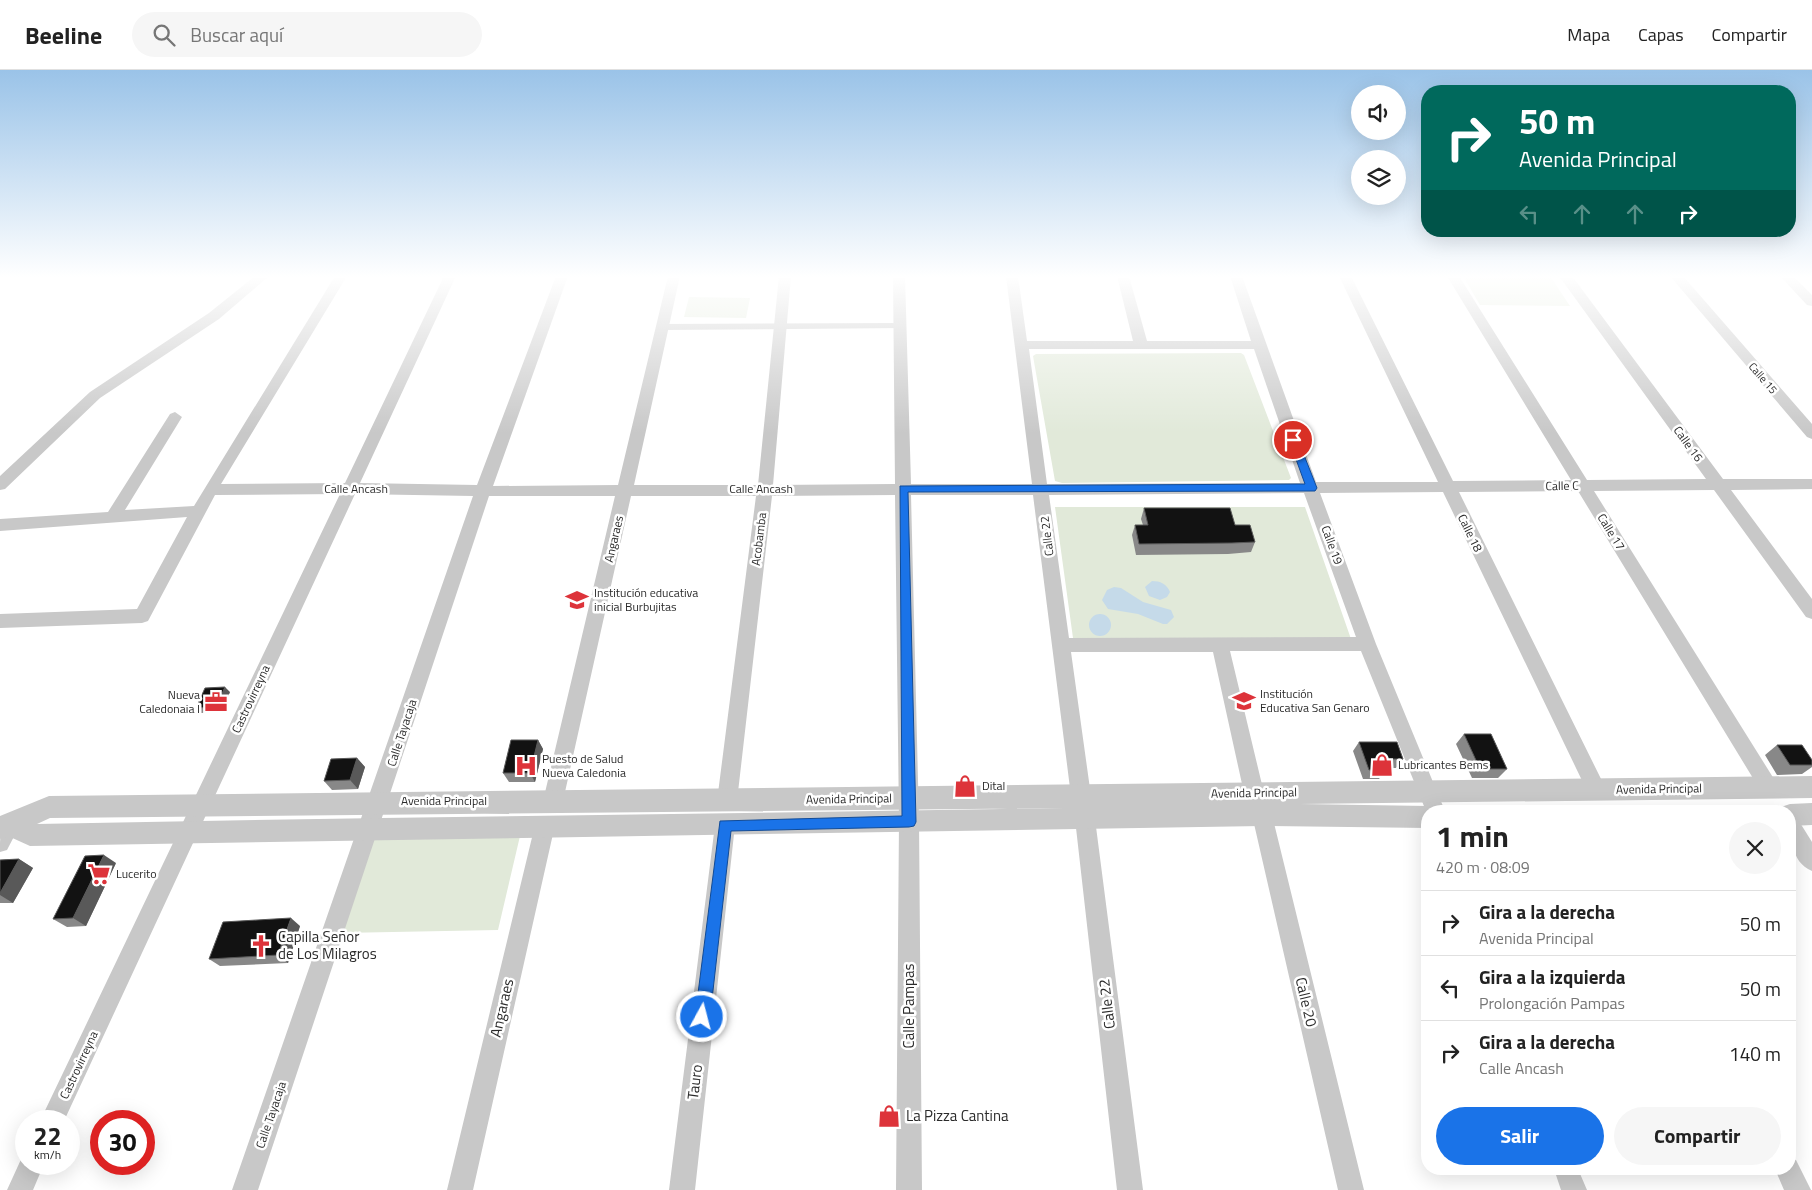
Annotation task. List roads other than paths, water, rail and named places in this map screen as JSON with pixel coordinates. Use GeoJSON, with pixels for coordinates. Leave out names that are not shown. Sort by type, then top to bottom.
{"type":"FeatureCollection","features":[{"type":"Feature","properties":{"kind":"street"},"geometry":{"type":"LineString","coordinates":[[0,485],[95,395],[196,328]]}},
{"type":"Feature","properties":{"kind":"street"},"geometry":{"type":"LineString","coordinates":[[0,621],[142,616],[198,510],[311,328]]}},
{"type":"Feature","properties":{"kind":"street","name":"Castrovirreyna"},"geometry":{"type":"LineString","coordinates":[[57,1110],[425,328]]}},
{"type":"Feature","properties":{"kind":"street","name":"Calle Tayacaja"},"geometry":{"type":"LineString","coordinates":[[245,1190],[367,828],[379,802],[483,491],[543,328]]}},
{"type":"Feature","properties":{"kind":"street","name":"Angaraes"},"geometry":{"type":"LineString","coordinates":[[553,801],[663,328]]}},
{"type":"Feature","properties":{"kind":"street","name":"Acobamba"},"geometry":{"type":"LineString","coordinates":[[727,801],[765,489],[779,328]]}},
{"type":"Feature","properties":{"kind":"street","name":"Calle Pampas"},"geometry":{"type":"LineString","coordinates":[[899,328],[909,810],[909,1190]]}},
{"type":"Feature","properties":{"kind":"street","name":"Calle 22"},"geometry":{"type":"LineString","coordinates":[[1020,328],[1083,807],[1130,1190]]}},
{"type":"Feature","properties":{"kind":"street"},"geometry":{"type":"LineString","coordinates":[[1136,328],[1141,346]]}},
{"type":"Feature","properties":{"kind":"street","name":"Calle 19"},"geometry":{"type":"LineString","coordinates":[[1253,328],[1367,644],[1431,802]]}},
{"type":"Feature","properties":{"kind":"street","name":"Calle 18"},"geometry":{"type":"LineString","coordinates":[[1371,328],[1596,789]]}},
{"type":"Feature","properties":{"kind":"street","name":"Calle 17"},"geometry":{"type":"LineString","coordinates":[[1486,328],[1769,787]]}},
{"type":"Feature","properties":{"kind":"street","name":"Calle 16"},"geometry":{"type":"LineString","coordinates":[[1603,328],[1812,612]]}},
{"type":"Feature","properties":{"kind":"street","name":"Calle 15"},"geometry":{"type":"LineString","coordinates":[[1721,328],[1812,434]]}},
{"type":"Feature","properties":{"kind":"street"},"geometry":{"type":"LineString","coordinates":[[1022,345],[1259,345]]}},
{"type":"Feature","properties":{"kind":"street"},"geometry":{"type":"LineString","coordinates":[[112,517],[175,418]]}},
{"type":"Feature","properties":{"kind":"street","name":"Calle C"},"geometry":{"type":"LineString","coordinates":[[1312,488],[1812,484]]}},
{"type":"Feature","properties":{"kind":"street","name":"Calle Ancash"},"geometry":{"type":"LineString","coordinates":[[210,490],[349,488],[483,491],[1312,488]]}},
{"type":"Feature","properties":{"kind":"street"},"geometry":{"type":"LineString","coordinates":[[0,525],[198,510]]}},
{"type":"Feature","properties":{"kind":"street"},"geometry":{"type":"LineString","coordinates":[[1061,645],[1367,644]]}},
{"type":"Feature","properties":{"kind":"street","name":"Calle 20"},"geometry":{"type":"LineString","coordinates":[[1220,645],[1350,1190]]}},
{"type":"Feature","properties":{"kind":"street","name":"Avenida Principal"},"geometry":{"type":"LineString","coordinates":[[3,832],[30,835],[545,825],[725,825],[909,810],[1431,802],[1596,789],[1812,787]]}},
{"type":"Feature","properties":{"kind":"street","name":"Avenida Principal"},"geometry":{"type":"LineString","coordinates":[[3,832],[48,807],[379,802],[727,801],[909,810]]}},
{"type":"Feature","properties":{"kind":"street","name":"Avenida Principal"},"geometry":{"type":"LineString","coordinates":[[1258,804],[1421,817]]}},
{"type":"Feature","properties":{"kind":"street"},"geometry":{"type":"LineString","coordinates":[[1796,815],[1812,814]]}},
{"type":"Feature","properties":{"kind":"street","name":"Angaraes"},"geometry":{"type":"LineString","coordinates":[[460,1190],[545,825]]}},
{"type":"Feature","properties":{"kind":"street","name":"Tauro"},"geometry":{"type":"LineString","coordinates":[[682,1190],[725,825]]}},
{"type":"Feature","properties":{"kind":"street"},"geometry":{"type":"LineString","coordinates":[[1796,834],[1812,861]]}},
{"type":"Feature","properties":{"kind":"street"},"geometry":{"type":"LineString","coordinates":[[20,1190],[27,1175]]}},
{"type":"Feature","properties":{"kind":"street"},"geometry":{"type":"LineString","coordinates":[[1568,1175],[1574,1190]]}},
{"type":"Feature","properties":{"kind":"street"},"geometry":{"type":"LineString","coordinates":[[1790,1175],[1798,1190]]}},
{"type":"Feature","properties":{"kind":"water"},"geometry":{"type":"Polygon","coordinates":[[[1152,581],[1160,582],[1167,587],[1170,592],[1167,597],[1160,600],[1149,596],[1145,587],[1152,581]]]}},
{"type":"Feature","properties":{"kind":"water"},"geometry":{"type":"Polygon","coordinates":[[[1114,587],[1121,588],[1143,602],[1171,610],[1174,617],[1167,624],[1163,624],[1138,614],[1108,609],[1102,600],[1107,590],[1114,587]]]}},
{"type":"Feature","properties":{"kind":"water"},"geometry":{"type":"Polygon","coordinates":[[[1100,614],[1108,617],[1111,625],[1108,633],[1100,636],[1092,633],[1089,625],[1092,617],[1100,614]]]}},
{"type":"Feature","properties":{"kind":"place","name":"Institución educativa inicial Burbujitas"},"geometry":{"type":"Point","coordinates":[577,600]}},
{"type":"Feature","properties":{"kind":"place","name":"Institución Educativa San Genaro"},"geometry":{"type":"Point","coordinates":[1244,701]}},
{"type":"Feature","properties":{"kind":"place","name":"Nueva Caledonaia I"},"geometry":{"type":"Point","coordinates":[216,702]}},
{"type":"Feature","properties":{"kind":"place","name":"Lubricantes Bems"},"geometry":{"type":"Point","coordinates":[1382,765]}},
{"type":"Feature","properties":{"kind":"place","name":"Puesto de Salud Nueva Caledonia"},"geometry":{"type":"Point","coordinates":[526,766]}},
{"type":"Feature","properties":{"kind":"place","name":"Dital"},"geometry":{"type":"Point","coordinates":[965,786]}},
{"type":"Feature","properties":{"kind":"place","name":"Lucerito"},"geometry":{"type":"Point","coordinates":[99,874]}},
{"type":"Feature","properties":{"kind":"place","name":"Capilla Señor de Los Milagros"},"geometry":{"type":"Point","coordinates":[261,946]}},
{"type":"Feature","properties":{"kind":"place","name":"La Pizza Cantina"},"geometry":{"type":"Point","coordinates":[889,1116]}}]}
